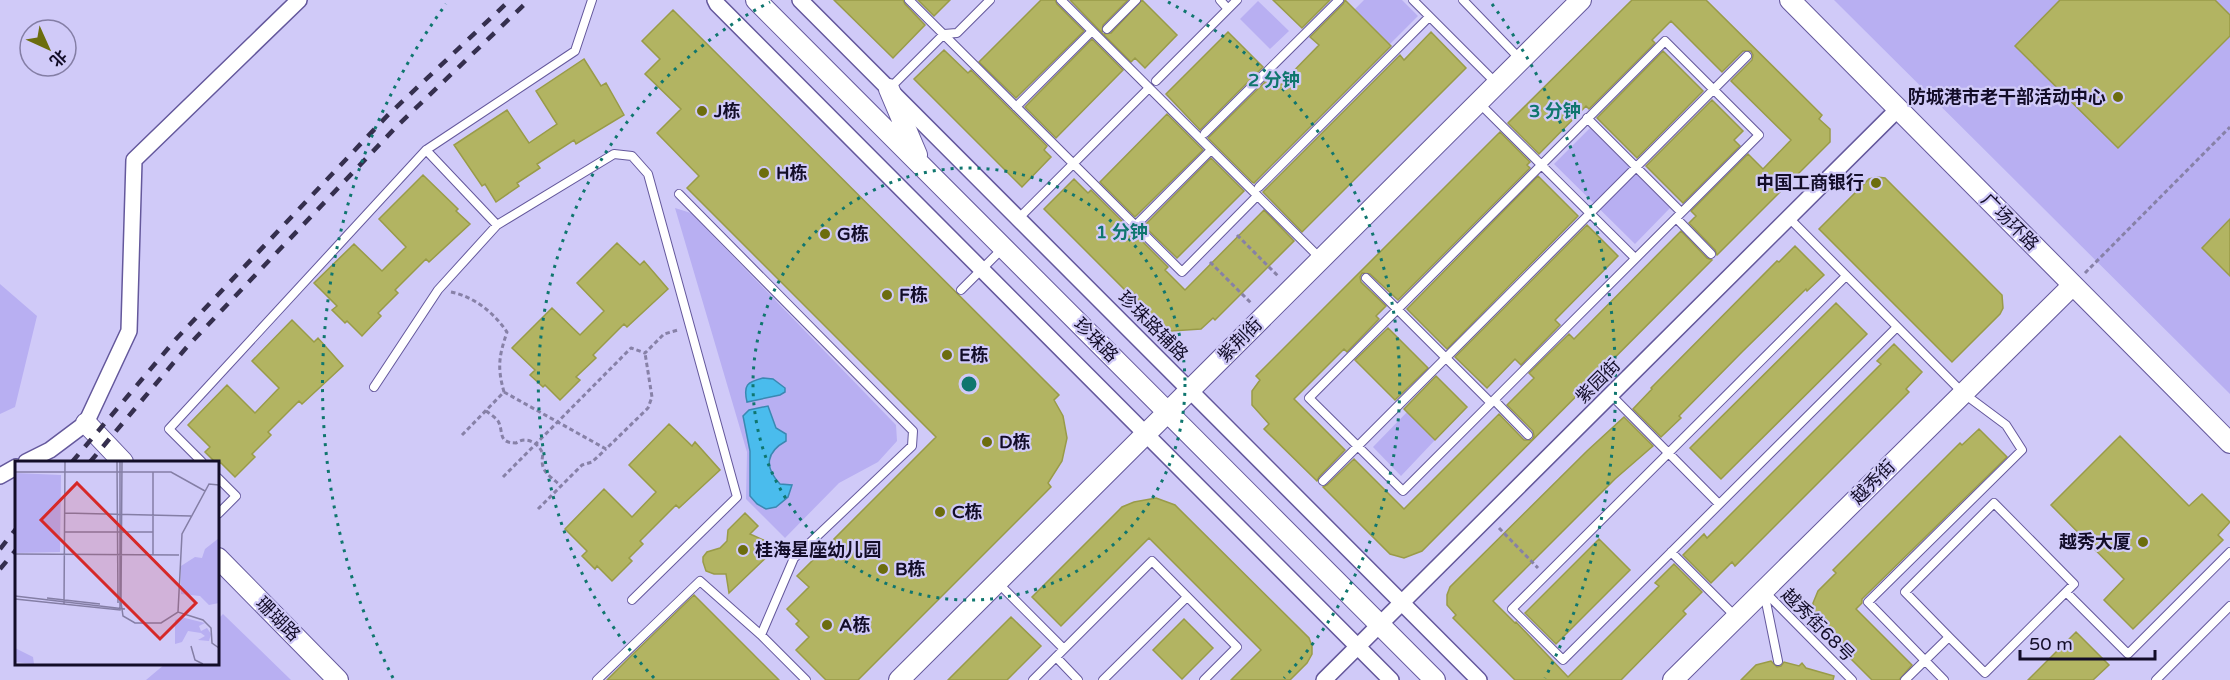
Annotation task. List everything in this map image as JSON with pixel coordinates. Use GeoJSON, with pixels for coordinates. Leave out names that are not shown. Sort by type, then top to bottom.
{"type":"FeatureCollection","features":[{"type":"Feature","properties":{"kind":"street"},"geometry":{"type":"LineString","coordinates":[[28,461],[50,450],[86,423],[129,331],[134,160],[299,0]]}},
{"type":"Feature","properties":{"kind":"street"},"geometry":{"type":"LineString","coordinates":[[715,0],[1391,680]]}},
{"type":"Feature","properties":{"kind":"street","name":"珍珠路"},"geometry":{"type":"LineString","coordinates":[[745,0],[762,6],[1435,680]]}},
{"type":"Feature","properties":{"kind":"street","name":"珍珠路辅路"},"geometry":{"type":"LineString","coordinates":[[800,0],[1479,680]]}},
{"type":"Feature","properties":{"kind":"street","name":"紫荆街"},"geometry":{"type":"LineString","coordinates":[[899,680],[1581,0]]}},
{"type":"Feature","properties":{"kind":"street","name":"广场环路"},"geometry":{"type":"LineString","coordinates":[[1790,0],[2230,443]]}},
{"type":"Feature","properties":{"kind":"street"},"geometry":{"type":"LineString","coordinates":[[889,89],[922,166]]}},
{"type":"Feature","properties":{"kind":"street","name":"紫园街"},"geometry":{"type":"LineString","coordinates":[[1324,680],[1898,109]]}},
{"type":"Feature","properties":{"kind":"street","name":"越秀街"},"geometry":{"type":"LineString","coordinates":[[1672,680],[2073,285]]}},
{"type":"Feature","properties":{"kind":"street"},"geometry":{"type":"LineString","coordinates":[[86,423],[122,461]]}},
{"type":"Feature","properties":{"kind":"street"},"geometry":{"type":"LineString","coordinates":[[0,476],[15,468]]}},
{"type":"Feature","properties":{"kind":"street","name":"珊瑚路"},"geometry":{"type":"LineString","coordinates":[[219,559],[338,680]]}},
{"type":"Feature","properties":{"kind":"lane"},"geometry":{"type":"LineString","coordinates":[[201,461],[168,429],[426,150],[575,51],[592,0]]}},
{"type":"Feature","properties":{"kind":"lane"},"geometry":{"type":"LineString","coordinates":[[909,0],[1182,272],[1430,16]]}},
{"type":"Feature","properties":{"kind":"lane"},"geometry":{"type":"LineString","coordinates":[[889,89],[944,34],[957,33],[990,0]]}},
{"type":"Feature","properties":{"kind":"lane"},"geometry":{"type":"LineString","coordinates":[[1061,0],[1211,150],[1258,192],[1321,259]]}},
{"type":"Feature","properties":{"kind":"lane"},"geometry":{"type":"LineString","coordinates":[[1107,29],[1136,0]]}},
{"type":"Feature","properties":{"kind":"lane"},"geometry":{"type":"LineString","coordinates":[[1220,0],[1228,9]]}},
{"type":"Feature","properties":{"kind":"lane"},"geometry":{"type":"LineString","coordinates":[[1156,81],[1237,0]]}},
{"type":"Feature","properties":{"kind":"lane"},"geometry":{"type":"LineString","coordinates":[[1206,133],[1338,0]]}},
{"type":"Feature","properties":{"kind":"lane"},"geometry":{"type":"LineString","coordinates":[[1413,0],[1497,84]]}},
{"type":"Feature","properties":{"kind":"lane"},"geometry":{"type":"LineString","coordinates":[[1463,0],[1521,60]]}},
{"type":"Feature","properties":{"kind":"lane"},"geometry":{"type":"LineString","coordinates":[[1016,107],[1092,31]]}},
{"type":"Feature","properties":{"kind":"lane"},"geometry":{"type":"LineString","coordinates":[[1665,41],[1759,135],[1403,491],[1309,398],[1587,118],[1665,41]]}},
{"type":"Feature","properties":{"kind":"lane"},"geometry":{"type":"LineString","coordinates":[[1323,481],[1747,56]]}},
{"type":"Feature","properties":{"kind":"lane"},"geometry":{"type":"LineString","coordinates":[[1018,219],[1149,88]]}},
{"type":"Feature","properties":{"kind":"lane"},"geometry":{"type":"LineString","coordinates":[[1478,102],[1635,258]]}},
{"type":"Feature","properties":{"kind":"lane"},"geometry":{"type":"LineString","coordinates":[[1587,118],[1636,167],[1711,254]]}},
{"type":"Feature","properties":{"kind":"lane"},"geometry":{"type":"LineString","coordinates":[[426,150],[497,225]]}},
{"type":"Feature","properties":{"kind":"lane"},"geometry":{"type":"LineString","coordinates":[[1135,226],[1211,150]]}},
{"type":"Feature","properties":{"kind":"lane"},"geometry":{"type":"LineString","coordinates":[[374,387],[438,290],[497,225],[614,154],[632,156],[648,174],[737,497],[632,600]]}},
{"type":"Feature","properties":{"kind":"lane"},"geometry":{"type":"LineString","coordinates":[[679,194],[913,431],[912,446],[794,558],[762,635]]}},
{"type":"Feature","properties":{"kind":"lane"},"geometry":{"type":"LineString","coordinates":[[1789,218],[1963,393],[2006,425],[2022,450],[1868,602],[1944,680]]}},
{"type":"Feature","properties":{"kind":"lane"},"geometry":{"type":"LineString","coordinates":[[961,290],[1004,248]]}},
{"type":"Feature","properties":{"kind":"lane"},"geometry":{"type":"LineString","coordinates":[[1846,276],[1512,609],[1563,660],[1897,327]]}},
{"type":"Feature","properties":{"kind":"lane"},"geometry":{"type":"LineString","coordinates":[[1366,278],[1528,435]]}},
{"type":"Feature","properties":{"kind":"lane"},"geometry":{"type":"LineString","coordinates":[[1611,395],[1719,504]]}},
{"type":"Feature","properties":{"kind":"lane"},"geometry":{"type":"LineString","coordinates":[[219,479],[236,496],[219,513]]}},
{"type":"Feature","properties":{"kind":"lane"},"geometry":{"type":"LineString","coordinates":[[1994,503],[2074,584],[2066,592],[1985,673],[1905,592],[1994,503]]}},
{"type":"Feature","properties":{"kind":"lane"},"geometry":{"type":"LineString","coordinates":[[1671,552],[1736,617]]}},
{"type":"Feature","properties":{"kind":"lane"},"geometry":{"type":"LineString","coordinates":[[2066,592],[2128,654],[2230,552]]}},
{"type":"Feature","properties":{"kind":"lane"},"geometry":{"type":"LineString","coordinates":[[1033,680],[1152,561],[1237,647],[1204,680]]}},
{"type":"Feature","properties":{"kind":"lane"},"geometry":{"type":"LineString","coordinates":[[597,680],[700,581],[762,635],[806,680]]}},
{"type":"Feature","properties":{"kind":"lane"},"geometry":{"type":"LineString","coordinates":[[997,582],[1064,649]]}},
{"type":"Feature","properties":{"kind":"lane"},"geometry":{"type":"LineString","coordinates":[[1763,591],[1778,661]]}},
{"type":"Feature","properties":{"kind":"lane","name":"越秀街68号"},"geometry":{"type":"LineString","coordinates":[[1763,591],[1851,680]]}},
{"type":"Feature","properties":{"kind":"lane"},"geometry":{"type":"LineString","coordinates":[[1104,680],[1187,597]]}},
{"type":"Feature","properties":{"kind":"lane"},"geometry":{"type":"LineString","coordinates":[[2156,680],[2230,606]]}},
{"type":"Feature","properties":{"kind":"lane"},"geometry":{"type":"LineString","coordinates":[[1905,680],[1949,637]]}},
{"type":"Feature","properties":{"kind":"lane"},"geometry":{"type":"LineString","coordinates":[[1056,657],[1078,680]]}},
{"type":"Feature","properties":{"kind":"path"},"geometry":{"type":"LineString","coordinates":[[2073,285],[2230,127]]}},
{"type":"Feature","properties":{"kind":"path"},"geometry":{"type":"LineString","coordinates":[[1228,225],[1291,288]]}},
{"type":"Feature","properties":{"kind":"path"},"geometry":{"type":"LineString","coordinates":[[1201,253],[1264,316]]}},
{"type":"Feature","properties":{"kind":"path"},"geometry":{"type":"LineString","coordinates":[[438,290],[462,294],[494,313],[507,332],[499,358],[504,392],[606,448]]}},
{"type":"Feature","properties":{"kind":"path"},"geometry":{"type":"LineString","coordinates":[[645,353],[664,334],[690,326]]}},
{"type":"Feature","properties":{"kind":"path"},"geometry":{"type":"LineString","coordinates":[[503,477],[631,348],[645,353]]}},
{"type":"Feature","properties":{"kind":"path"},"geometry":{"type":"LineString","coordinates":[[537,509],[582,465],[592,462],[648,408],[652,397],[645,353]]}},
{"type":"Feature","properties":{"kind":"path"},"geometry":{"type":"LineString","coordinates":[[462,435],[504,392]]}},
{"type":"Feature","properties":{"kind":"path"},"geometry":{"type":"LineString","coordinates":[[486,411],[499,423],[501,436],[507,441],[516,443],[526,440],[536,444],[543,454],[541,465],[561,486]]}},
{"type":"Feature","properties":{"kind":"path"},"geometry":{"type":"LineString","coordinates":[[1488,517],[1546,575]]}},
{"type":"Feature","properties":{"kind":"shaded area"},"geometry":{"type":"Polygon","coordinates":[[[1364,0],[1402,0],[1418,16],[1389,45],[1354,10],[1364,0]]]}},
{"type":"Feature","properties":{"kind":"shaded area"},"geometry":{"type":"Polygon","coordinates":[[[1834,0],[2230,0],[2230,394],[1834,0]]]}},
{"type":"Feature","properties":{"kind":"shaded area"},"geometry":{"type":"Polygon","coordinates":[[[1258,1],[1289,31],[1270,49],[1240,19],[1258,1]]]}},
{"type":"Feature","properties":{"kind":"shaded area"},"geometry":{"type":"Polygon","coordinates":[[[1590,128],[1670,208],[1635,244],[1554,164],[1590,128]]]}},
{"type":"Feature","properties":{"kind":"shaded area"},"geometry":{"type":"Polygon","coordinates":[[[675,208],[691,213],[896,425],[897,441],[878,462],[839,483],[785,538],[746,499],[747,452],[675,208]]]}},
{"type":"Feature","properties":{"kind":"shaded area"},"geometry":{"type":"Polygon","coordinates":[[[0,284],[37,316],[15,407],[0,414],[0,284]]]}},
{"type":"Feature","properties":{"kind":"shaded area"},"geometry":{"type":"Polygon","coordinates":[[[1407,412],[1435,440],[1401,476],[1373,447],[1407,412]]]}},
{"type":"Feature","properties":{"kind":"shaded area"},"geometry":{"type":"Polygon","coordinates":[[[223,614],[291,680],[146,680],[164,665],[219,665],[219,618],[223,614]]]}},
{"type":"Feature","properties":{"kind":"water"},"geometry":{"type":"Polygon","coordinates":[[[763,378],[773,379],[785,388],[785,392],[747,402],[746,388],[748,385],[763,378]]]}},
{"type":"Feature","properties":{"kind":"water"},"geometry":{"type":"Polygon","coordinates":[[[768,406],[776,428],[786,434],[786,441],[779,445],[771,455],[771,472],[780,484],[792,485],[788,497],[776,507],[766,509],[750,496],[750,451],[743,416],[749,410],[768,406]]]}},
{"type":"Feature","properties":{"kind":"building"},"geometry":{"type":"Polygon","coordinates":[[[834,0],[903,0],[925,25],[893,58],[834,0]]]}},
{"type":"Feature","properties":{"kind":"building"},"geometry":{"type":"Polygon","coordinates":[[[918,0],[950,0],[934,16],[918,0]]]}},
{"type":"Feature","properties":{"kind":"building"},"geometry":{"type":"Polygon","coordinates":[[[1041,0],[1055,0],[1084,31],[1016,98],[979,62],[1041,0]]]}},
{"type":"Feature","properties":{"kind":"building"},"geometry":{"type":"Polygon","coordinates":[[[1070,0],[1128,0],[1103,25],[1102,33],[1070,0]]]}},
{"type":"Feature","properties":{"kind":"building"},"geometry":{"type":"Polygon","coordinates":[[[1142,0],[1177,35],[1145,68],[1135,58],[1131,62],[1103,34],[1111,33],[1142,0]]]}},
{"type":"Feature","properties":{"kind":"building"},"geometry":{"type":"Polygon","coordinates":[[[1273,0],[1330,0],[1302,28],[1273,0]]]}},
{"type":"Feature","properties":{"kind":"building"},"geometry":{"type":"Polygon","coordinates":[[[1345,0],[1391,46],[1254,183],[1252,182],[1208,138],[1271,76],[1280,85],[1319,45],[1310,37],[1345,0]]]}},
{"type":"Feature","properties":{"kind":"building"},"geometry":{"type":"Polygon","coordinates":[[[1632,0],[1706,0],[1822,115],[1819,119],[1830,129],[1830,142],[1717,255],[1689,223],[1696,216],[1691,211],[1748,154],[1763,169],[1791,140],[1731,81],[1752,60],[1751,51],[1743,51],[1722,72],[1671,21],[1652,40],[1655,43],[1589,109],[1586,106],[1539,154],[1508,123],[1632,0]]]}},
{"type":"Feature","properties":{"kind":"building","name":"防城港市老干部活动中心"},"geometry":{"type":"Polygon","coordinates":[[[2060,0],[2215,0],[2230,15],[2230,36],[2118,148],[2015,46],[2060,0]]]}},
{"type":"Feature","properties":{"kind":"building"},"geometry":{"type":"Polygon","coordinates":[[[673,10],[1059,395],[1054,400],[1063,416],[1067,438],[1062,461],[1048,483],[1051,487],[858,680],[826,680],[796,650],[809,637],[796,624],[799,621],[787,609],[809,587],[797,576],[936,437],[687,188],[699,176],[657,133],[681,109],[645,74],[660,59],[642,41],[673,10]]]}},
{"type":"Feature","properties":{"kind":"building"},"geometry":{"type":"Polygon","coordinates":[[[1228,32],[1263,67],[1200,130],[1166,94],[1228,32]]]}},
{"type":"Feature","properties":{"kind":"building"},"geometry":{"type":"Polygon","coordinates":[[[1431,32],[1466,68],[1302,232],[1263,192],[1400,55],[1404,60],[1431,32]]]}},
{"type":"Feature","properties":{"kind":"building"},"geometry":{"type":"Polygon","coordinates":[[[1092,39],[1123,70],[1056,138],[1025,107],[1092,39]]]}},
{"type":"Feature","properties":{"kind":"building"},"geometry":{"type":"Polygon","coordinates":[[[944,50],[968,73],[971,70],[1047,146],[1044,150],[1051,157],[1022,187],[914,79],[944,50]]]}},
{"type":"Feature","properties":{"kind":"building"},"geometry":{"type":"Polygon","coordinates":[[[1663,51],[1703,91],[1637,158],[1597,118],[1663,51]]]}},
{"type":"Feature","properties":{"kind":"building"},"geometry":{"type":"Polygon","coordinates":[[[584,59],[601,86],[606,83],[624,115],[576,144],[574,140],[537,164],[540,168],[517,183],[519,186],[496,202],[485,184],[482,186],[454,145],[507,110],[529,143],[557,124],[536,91],[584,59]]]}},
{"type":"Feature","properties":{"kind":"building"},"geometry":{"type":"Polygon","coordinates":[[[1712,100],[1743,131],[1734,140],[1740,146],[1683,203],[1646,166],[1712,100]]]}},
{"type":"Feature","properties":{"kind":"building"},"geometry":{"type":"Polygon","coordinates":[[[1167,114],[1203,150],[1135,217],[1100,182],[1167,114]]]}},
{"type":"Feature","properties":{"kind":"building"},"geometry":{"type":"Polygon","coordinates":[[[1500,132],[1530,162],[1527,165],[1530,168],[1398,300],[1370,274],[1362,273],[1361,282],[1386,306],[1376,316],[1379,319],[1347,352],[1344,349],[1294,399],[1345,450],[1317,481],[1264,429],[1269,424],[1252,405],[1252,391],[1260,380],[1256,376],[1500,132]]]}},
{"type":"Feature","properties":{"kind":"building"},"geometry":{"type":"Polygon","coordinates":[[[1211,158],[1244,191],[1177,258],[1144,226],[1211,158]]]}},
{"type":"Feature","properties":{"kind":"building"},"geometry":{"type":"Polygon","coordinates":[[[423,175],[470,224],[429,262],[426,259],[395,290],[398,293],[378,313],[381,316],[362,336],[332,310],[337,306],[314,283],[354,244],[382,271],[406,247],[379,219],[423,175]]]}},
{"type":"Feature","properties":{"kind":"building"},"geometry":{"type":"Polygon","coordinates":[[[1538,176],[1578,216],[1447,349],[1407,309],[1538,176]]]}},
{"type":"Feature","properties":{"kind":"building"},"geometry":{"type":"Polygon","coordinates":[[[1885,178],[2002,295],[2003,308],[2000,314],[1952,362],[1819,229],[1869,179],[1885,178]]]}},
{"type":"Feature","properties":{"kind":"building"},"geometry":{"type":"Polygon","coordinates":[[[1074,179],[1088,193],[1091,190],[1168,267],[1165,270],[1185,290],[1264,210],[1294,241],[1215,320],[1213,318],[1201,329],[1171,331],[1162,327],[1044,209],[1074,179]]]}},
{"type":"Feature","properties":{"kind":"building"},"geometry":{"type":"Polygon","coordinates":[[[2230,219],[2230,276],[2202,248],[2230,219]]]}},
{"type":"Feature","properties":{"kind":"building"},"geometry":{"type":"Polygon","coordinates":[[[1587,225],[1618,256],[1555,320],[1560,325],[1521,365],[1515,359],[1487,388],[1455,357],[1587,225]]]}},
{"type":"Feature","properties":{"kind":"building"},"geometry":{"type":"Polygon","coordinates":[[[1681,231],[1707,258],[1712,260],[1422,551],[1404,558],[1390,554],[1323,487],[1354,459],[1404,509],[1499,414],[1524,440],[1532,440],[1533,431],[1507,405],[1534,378],[1529,373],[1569,334],[1574,339],[1681,231]]]}},
{"type":"Feature","properties":{"kind":"building"},"geometry":{"type":"Polygon","coordinates":[[[617,243],[640,265],[644,261],[668,289],[627,327],[624,324],[593,355],[596,358],[576,377],[580,380],[560,400],[545,385],[543,387],[530,375],[535,370],[512,348],[552,308],[580,335],[604,311],[577,283],[617,243]]]}},
{"type":"Feature","properties":{"kind":"building"},"geometry":{"type":"Polygon","coordinates":[[[1795,246],[1824,275],[1807,291],[1806,289],[1742,352],[1661,437],[1633,409],[1777,261],[1779,262],[1795,246]]]}},
{"type":"Feature","properties":{"kind":"building"},"geometry":{"type":"Polygon","coordinates":[[[1836,303],[1867,334],[1721,479],[1690,448],[1836,303]]]}},
{"type":"Feature","properties":{"kind":"building"},"geometry":{"type":"Polygon","coordinates":[[[292,320],[314,342],[318,338],[343,366],[302,404],[299,401],[268,432],[271,435],[252,454],[255,457],[235,477],[219,461],[214,461],[205,452],[210,447],[188,425],[227,385],[255,413],[279,388],[252,361],[292,320]]]}},
{"type":"Feature","properties":{"kind":"building"},"geometry":{"type":"Polygon","coordinates":[[[1388,328],[1428,368],[1395,400],[1355,360],[1388,328]]]}},
{"type":"Feature","properties":{"kind":"building"},"geometry":{"type":"Polygon","coordinates":[[[1894,344],[1922,372],[1906,389],[1909,392],[1735,566],[1732,562],[1711,583],[1683,555],[1704,534],[1707,538],[1881,364],[1877,361],[1894,344]]]}},
{"type":"Feature","properties":{"kind":"building"},"geometry":{"type":"Polygon","coordinates":[[[1436,376],[1467,407],[1435,440],[1404,409],[1436,376]]]}},
{"type":"Feature","properties":{"kind":"building"},"geometry":{"type":"Polygon","coordinates":[[[1624,417],[1653,446],[1615,479],[1493,601],[1568,677],[1659,586],[1655,583],[1674,564],[1702,592],[1683,611],[1686,614],[1621,680],[1515,680],[1453,618],[1456,615],[1447,605],[1450,587],[1624,417]]]}},
{"type":"Feature","properties":{"kind":"building"},"geometry":{"type":"Polygon","coordinates":[[[669,424],[692,446],[695,442],[720,470],[679,508],[676,505],[640,541],[643,544],[629,558],[632,561],[612,581],[597,566],[595,569],[582,556],[587,551],[565,529],[604,489],[632,517],[656,492],[629,465],[669,424]]]}},
{"type":"Feature","properties":{"kind":"building"},"geometry":{"type":"Polygon","coordinates":[[[1979,429],[2007,457],[1862,599],[1862,603],[1856,609],[1912,665],[1899,680],[1872,680],[1834,642],[1837,639],[1820,622],[1814,611],[1813,603],[1818,591],[1836,573],[1833,570],[1960,443],[1962,445],[1979,429]]]}},
{"type":"Feature","properties":{"kind":"building"},"geometry":{"type":"Polygon","coordinates":[[[2120,436],[2189,506],[2202,494],[2230,522],[2218,535],[2223,540],[2133,629],[2104,600],[2124,579],[2051,505],[2120,436]]]}},
{"type":"Feature","properties":{"kind":"building"},"geometry":{"type":"Polygon","coordinates":[[[1156,498],[1175,505],[1309,638],[1312,654],[1307,663],[1290,680],[1231,680],[1261,650],[1149,538],[1061,626],[1032,597],[1122,507],[1156,498]]]}},
{"type":"Feature","properties":{"kind":"building","name":"桂海星座幼儿园"},"geometry":{"type":"Polygon","coordinates":[[[745,513],[758,526],[750,534],[768,542],[775,549],[729,593],[726,574],[706,571],[703,557],[707,552],[720,548],[727,541],[728,530],[745,513]]]}},
{"type":"Feature","properties":{"kind":"building"},"geometry":{"type":"Polygon","coordinates":[[[1599,539],[1630,570],[1556,644],[1525,613],[1599,539]]]}},
{"type":"Feature","properties":{"kind":"building"},"geometry":{"type":"Polygon","coordinates":[[[694,595],[779,680],[607,680],[633,654],[694,595]]]}},
{"type":"Feature","properties":{"kind":"building"},"geometry":{"type":"Polygon","coordinates":[[[1011,617],[1041,646],[1007,680],[948,680],[1011,617]]]}},
{"type":"Feature","properties":{"kind":"building"},"geometry":{"type":"Polygon","coordinates":[[[1184,619],[1213,648],[1182,679],[1153,650],[1184,619]]]}},
{"type":"Feature","properties":{"kind":"building"},"geometry":{"type":"Polygon","coordinates":[[[2076,632],[2109,665],[2093,680],[2028,680],[2076,632]]]}},
{"type":"Feature","properties":{"kind":"building"},"geometry":{"type":"Polygon","coordinates":[[[1771,661],[1777,667],[1784,662],[1799,666],[1802,663],[1806,668],[1834,676],[1833,680],[1741,680],[1756,665],[1771,661]]]}},
{"type":"Feature","properties":{"kind":"railway"},"geometry":{"type":"LineString","coordinates":[[73,461],[176,339],[387,116],[510,0]]}},
{"type":"Feature","properties":{"kind":"railway"},"geometry":{"type":"LineString","coordinates":[[91,461],[186,348],[397,126],[529,0]]}},
{"type":"Feature","properties":{"kind":"railway"},"geometry":{"type":"LineString","coordinates":[[0,549],[15,530]]}},
{"type":"Feature","properties":{"kind":"railway"},"geometry":{"type":"LineString","coordinates":[[0,569],[15,551]]}},
{"type":"Feature","properties":{"kind":"place","name":"防城港市老干部活动中心"},"geometry":{"type":"Point","coordinates":[2118,97]}},
{"type":"Feature","properties":{"kind":"place","name":"J栋"},"geometry":{"type":"Point","coordinates":[702,111]}},
{"type":"Feature","properties":{"kind":"place","name":"H栋"},"geometry":{"type":"Point","coordinates":[764,173]}},
{"type":"Feature","properties":{"kind":"place","name":"中国工商银行"},"geometry":{"type":"Point","coordinates":[1876,183]}},
{"type":"Feature","properties":{"kind":"place","name":"G栋"},"geometry":{"type":"Point","coordinates":[825,234]}},
{"type":"Feature","properties":{"kind":"place","name":"F栋"},"geometry":{"type":"Point","coordinates":[887,295]}},
{"type":"Feature","properties":{"kind":"place","name":"E栋"},"geometry":{"type":"Point","coordinates":[947,355]}},
{"type":"Feature","properties":{"kind":"place","name":"D栋"},"geometry":{"type":"Point","coordinates":[987,442]}},
{"type":"Feature","properties":{"kind":"place","name":"C栋"},"geometry":{"type":"Point","coordinates":[940,512]}},
{"type":"Feature","properties":{"kind":"place","name":"越秀大厦"},"geometry":{"type":"Point","coordinates":[2143,542]}},
{"type":"Feature","properties":{"kind":"place","name":"桂海星座幼儿园"},"geometry":{"type":"Point","coordinates":[743,550]}},
{"type":"Feature","properties":{"kind":"place","name":"B栋"},"geometry":{"type":"Point","coordinates":[883,569]}},
{"type":"Feature","properties":{"kind":"place","name":"A栋"},"geometry":{"type":"Point","coordinates":[827,625]}}]}
